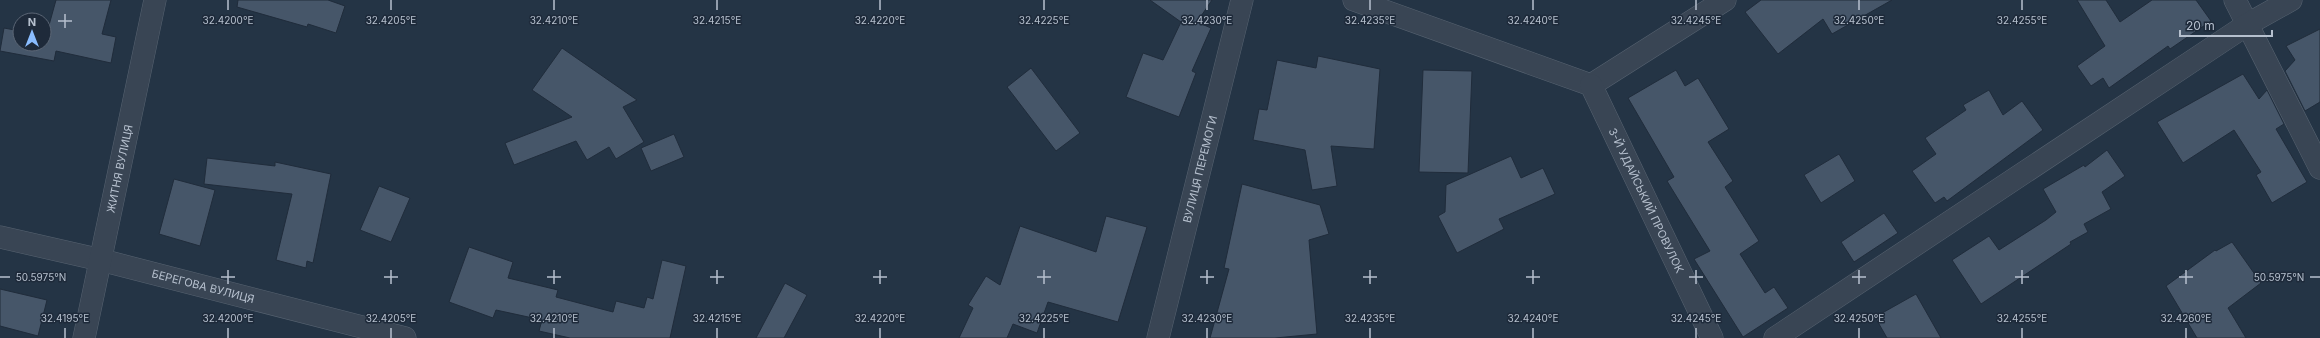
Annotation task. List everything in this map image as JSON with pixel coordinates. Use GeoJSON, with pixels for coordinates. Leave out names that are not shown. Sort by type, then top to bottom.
{"type":"FeatureCollection","features":[{"type":"Feature","properties":{"kind":"street","name":"ЖИТНЯ ВУЛИЦЯ"},"geometry":{"type":"LineString","coordinates":[[84,338],[156,0]]}},
{"type":"Feature","properties":{"kind":"street","name":"ВУЛИЦЯ ПЕРЕМОГИ"},"geometry":{"type":"LineString","coordinates":[[1158,338],[1242,0]]}},
{"type":"Feature","properties":{"kind":"street"},"geometry":{"type":"LineString","coordinates":[[1354,0],[1591,84],[1725,0]]}},
{"type":"Feature","properties":{"kind":"street"},"geometry":{"type":"LineString","coordinates":[[2235,0],[2320,168]]}},
{"type":"Feature","properties":{"kind":"street"},"geometry":{"type":"LineString","coordinates":[[1775,338],[2248,24],[2291,0]]}},
{"type":"Feature","properties":{"kind":"street","name":"3-Й УДАЙСЬКИЙ ПРОВУЛОК"},"geometry":{"type":"LineString","coordinates":[[1591,84],[1712,338]]}},
{"type":"Feature","properties":{"kind":"street","name":"БЕРЕГОВА ВУЛИЦЯ"},"geometry":{"type":"LineString","coordinates":[[0,237],[101,260],[405,338]]}},
{"type":"Feature","properties":{"kind":"building"},"geometry":{"type":"Polygon","coordinates":[[[56,0],[111,0],[102,34],[116,37],[111,63],[56,51],[54,61],[0,51],[4,28],[12,30],[12,52],[52,52],[52,14],[56,0]]]}},
{"type":"Feature","properties":{"kind":"building"},"geometry":{"type":"Polygon","coordinates":[[[238,0],[328,0],[345,6],[336,33],[308,24],[307,27],[237,7],[238,0]]]}},
{"type":"Feature","properties":{"kind":"building"},"geometry":{"type":"Polygon","coordinates":[[[1150,0],[1212,0],[1197,22],[1211,28],[1192,71],[1196,73],[1179,117],[1126,97],[1143,53],[1163,60],[1181,22],[1150,0]]]}},
{"type":"Feature","properties":{"kind":"building"},"geometry":{"type":"Polygon","coordinates":[[[1761,0],[1892,0],[1832,34],[1823,19],[1778,54],[1745,12],[1761,0]]]}},
{"type":"Feature","properties":{"kind":"building"},"geometry":{"type":"Polygon","coordinates":[[[2077,0],[2106,0],[2120,22],[2152,0],[2196,0],[2211,21],[2170,49],[2168,46],[2109,88],[2103,78],[2091,86],[2077,66],[2105,46],[2077,0]]]}},
{"type":"Feature","properties":{"kind":"building"},"geometry":{"type":"Polygon","coordinates":[[[2320,29],[2320,102],[2305,111],[2285,71],[2295,60],[2286,46],[2320,29]]]}},
{"type":"Feature","properties":{"kind":"building"},"geometry":{"type":"Polygon","coordinates":[[[562,48],[637,100],[623,107],[644,142],[616,159],[609,147],[587,160],[576,141],[514,165],[505,143],[572,117],[532,90],[562,48]]]}},
{"type":"Feature","properties":{"kind":"building"},"geometry":{"type":"Polygon","coordinates":[[[1318,56],[1380,69],[1374,149],[1331,146],[1337,186],[1312,190],[1305,150],[1253,140],[1259,109],[1267,110],[1277,60],[1316,68],[1318,56]]]}},
{"type":"Feature","properties":{"kind":"building"},"geometry":{"type":"Polygon","coordinates":[[[1031,68],[1080,133],[1056,151],[1007,87],[1031,68]]]}},
{"type":"Feature","properties":{"kind":"building"},"geometry":{"type":"Polygon","coordinates":[[[1423,70],[1472,71],[1468,173],[1419,172],[1423,70]]]}},
{"type":"Feature","properties":{"kind":"building"},"geometry":{"type":"Polygon","coordinates":[[[1676,70],[1685,86],[1698,78],[1729,129],[1708,142],[1733,181],[1725,187],[1759,241],[1740,254],[1765,293],[1774,287],[1788,308],[1743,337],[1694,259],[1710,251],[1667,181],[1674,177],[1628,98],[1676,70]]]}},
{"type":"Feature","properties":{"kind":"building"},"geometry":{"type":"Polygon","coordinates":[[[2243,74],[2259,99],[2267,90],[2284,124],[2276,129],[2307,182],[2272,203],[2256,175],[2261,172],[2234,130],[2183,163],[2157,122],[2243,74]]]}},
{"type":"Feature","properties":{"kind":"building"},"geometry":{"type":"Polygon","coordinates":[[[1989,90],[2003,115],[2022,101],[2043,130],[1947,201],[1944,197],[1935,203],[1912,171],[1936,154],[1925,138],[1966,110],[1963,105],[1989,90]]]}},
{"type":"Feature","properties":{"kind":"building"},"geometry":{"type":"Polygon","coordinates":[[[674,134],[684,157],[651,171],[641,148],[674,134]]]}},
{"type":"Feature","properties":{"kind":"building"},"geometry":{"type":"Polygon","coordinates":[[[2107,150],[2125,176],[2102,192],[2111,209],[2084,224],[2088,232],[2070,242],[2071,244],[1981,304],[1952,260],[1989,236],[1999,250],[2046,220],[2056,212],[2043,189],[2084,165],[2085,167],[2107,150]]]}},
{"type":"Feature","properties":{"kind":"building"},"geometry":{"type":"Polygon","coordinates":[[[1839,154],[1855,181],[1821,203],[1804,175],[1839,154]]]}},
{"type":"Feature","properties":{"kind":"building"},"geometry":{"type":"Polygon","coordinates":[[[1511,156],[1521,178],[1543,168],[1555,194],[1499,219],[1504,229],[1457,253],[1438,216],[1445,212],[1446,185],[1511,156]]]}},
{"type":"Feature","properties":{"kind":"building"},"geometry":{"type":"Polygon","coordinates":[[[207,158],[275,166],[275,162],[331,174],[313,263],[307,261],[306,268],[276,260],[292,194],[204,184],[207,158]]]}},
{"type":"Feature","properties":{"kind":"building"},"geometry":{"type":"Polygon","coordinates":[[[174,179],[215,190],[200,246],[159,234],[174,179]]]}},
{"type":"Feature","properties":{"kind":"building"},"geometry":{"type":"Polygon","coordinates":[[[1242,184],[1320,205],[1329,234],[1309,240],[1317,334],[1275,338],[1210,338],[1229,269],[1224,268],[1242,184]]]}},
{"type":"Feature","properties":{"kind":"building"},"geometry":{"type":"Polygon","coordinates":[[[379,186],[410,198],[391,242],[360,230],[379,186]]]}},
{"type":"Feature","properties":{"kind":"building"},"geometry":{"type":"Polygon","coordinates":[[[1884,213],[1898,233],[1854,262],[1841,242],[1884,213]]]}},
{"type":"Feature","properties":{"kind":"building"},"geometry":{"type":"Polygon","coordinates":[[[1106,216],[1147,227],[1118,322],[1048,302],[1037,333],[1013,324],[1007,338],[959,338],[973,308],[968,305],[986,276],[1000,285],[1020,226],[1096,252],[1106,216]]]}},
{"type":"Feature","properties":{"kind":"building"},"geometry":{"type":"Polygon","coordinates":[[[2232,242],[2261,283],[2228,308],[2246,338],[2197,338],[2166,286],[2215,250],[2216,251],[2232,242]]]}},
{"type":"Feature","properties":{"kind":"building"},"geometry":{"type":"Polygon","coordinates":[[[469,247],[513,262],[508,278],[558,290],[556,297],[613,312],[616,301],[644,308],[647,297],[653,299],[662,260],[686,266],[670,338],[570,338],[539,331],[542,320],[496,310],[493,318],[449,302],[469,247]]]}},
{"type":"Feature","properties":{"kind":"building"},"geometry":{"type":"Polygon","coordinates":[[[785,283],[807,295],[784,338],[756,338],[785,283]]]}},
{"type":"Feature","properties":{"kind":"building"},"geometry":{"type":"Polygon","coordinates":[[[0,289],[47,300],[38,336],[0,326],[0,289]]]}},
{"type":"Feature","properties":{"kind":"building"},"geometry":{"type":"Polygon","coordinates":[[[1916,294],[1941,338],[1887,338],[1875,317],[1916,294]]]}}]}
